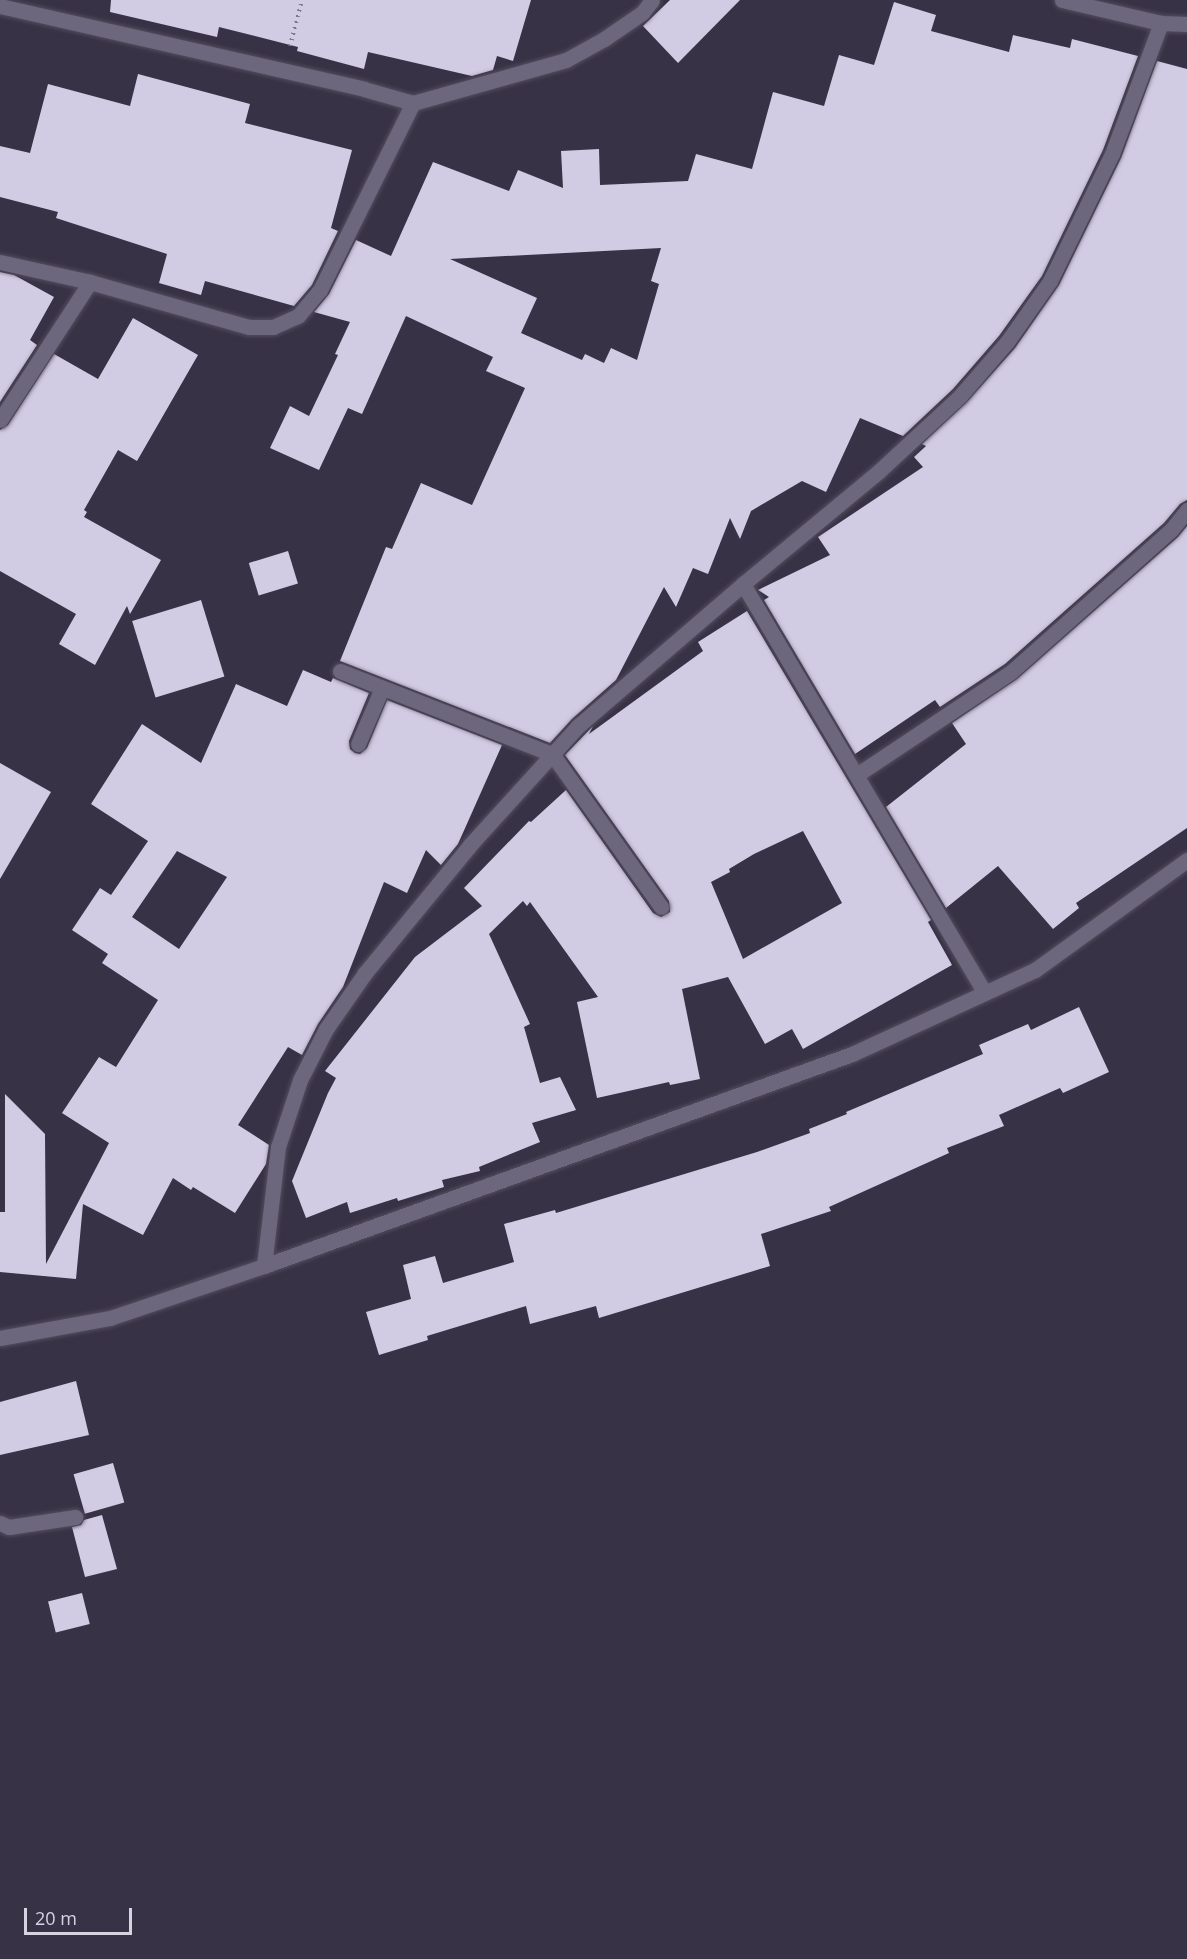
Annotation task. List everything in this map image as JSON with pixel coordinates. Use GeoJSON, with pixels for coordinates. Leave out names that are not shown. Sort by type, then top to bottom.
{"type":"FeatureCollection","features":[{"type":"Feature","properties":{"kind":"street"},"geometry":{"type":"LineString","coordinates":[[0,6],[413,103],[566,60],[604,39],[642,13],[652,0]]}},
{"type":"Feature","properties":{"kind":"street"},"geometry":{"type":"LineString","coordinates":[[1062,0],[1161,23],[1187,24]]}},
{"type":"Feature","properties":{"kind":"street"},"geometry":{"type":"LineString","coordinates":[[264,1266],[278,1148],[300,1080],[326,1029],[365,973],[470,845],[578,726],[878,472],[960,396],[1007,342],[1050,281],[1112,154],[1161,23]]}},
{"type":"Feature","properties":{"kind":"street"},"geometry":{"type":"LineString","coordinates":[[0,262],[90,282],[249,327],[273,327],[297,316],[320,290],[413,103]]}},
{"type":"Feature","properties":{"kind":"street"},"geometry":{"type":"LineString","coordinates":[[0,420],[90,282]]}},
{"type":"Feature","properties":{"kind":"street"},"geometry":{"type":"LineString","coordinates":[[858,774],[1011,672],[1172,531],[1187,510]]}},
{"type":"Feature","properties":{"kind":"street"},"geometry":{"type":"LineString","coordinates":[[743,584],[858,774],[985,993]]}},
{"type":"Feature","properties":{"kind":"street"},"geometry":{"type":"LineString","coordinates":[[340,671],[552,754],[661,907]]}},
{"type":"Feature","properties":{"kind":"street"},"geometry":{"type":"LineString","coordinates":[[358,744],[382,688]]}},
{"type":"Feature","properties":{"kind":"street"},"geometry":{"type":"LineString","coordinates":[[0,1338],[110,1317],[264,1266],[852,1054],[1035,970],[1187,860]]}},
{"type":"Feature","properties":{"kind":"street"},"geometry":{"type":"LineString","coordinates":[[0,1523],[9,1527],[75,1517]]}},
{"type":"Feature","properties":{"kind":"path"},"geometry":{"type":"LineString","coordinates":[[284,71],[302,0]]}},
{"type":"Feature","properties":{"kind":"building"},"geometry":{"type":"Polygon","coordinates":[[[111,0],[531,0],[513,61],[497,56],[493,70],[472,76],[368,52],[364,69],[297,51],[298,47],[219,27],[217,37],[110,12],[111,0]]]}},
{"type":"Feature","properties":{"kind":"building"},"geometry":{"type":"Polygon","coordinates":[[[670,0],[740,0],[678,63],[643,26],[670,0]]]}},
{"type":"Feature","properties":{"kind":"building"},"geometry":{"type":"Polygon","coordinates":[[[894,2],[936,15],[931,31],[1009,52],[1013,35],[1070,48],[1072,39],[1138,56],[1103,150],[1042,276],[999,336],[953,389],[903,436],[860,418],[826,492],[802,481],[751,511],[740,539],[730,518],[708,574],[693,568],[676,607],[664,587],[616,680],[572,719],[550,743],[340,661],[386,547],[392,549],[421,483],[472,505],[525,388],[486,371],[493,357],[406,316],[362,414],[348,408],[319,470],[270,448],[290,406],[309,416],[338,355],[335,354],[350,322],[314,312],[329,294],[356,240],[391,256],[433,162],[509,191],[518,170],[563,188],[561,151],[599,149],[600,185],[688,181],[696,154],[752,169],[773,92],[824,106],[839,55],[874,65],[894,2]],[[661,248],[450,259],[537,298],[521,333],[582,360],[585,354],[604,363],[611,348],[637,360],[659,284],[651,281],[661,248]]]}},
{"type":"Feature","properties":{"kind":"building"},"geometry":{"type":"Polygon","coordinates":[[[1157,61],[1187,69],[1187,500],[1005,664],[940,707],[935,700],[855,754],[764,600],[769,597],[758,590],[830,555],[818,537],[923,467],[914,457],[926,446],[922,444],[967,402],[1015,348],[1059,285],[1121,158],[1157,61]]]}},
{"type":"Feature","properties":{"kind":"building"},"geometry":{"type":"Polygon","coordinates":[[[138,74],[250,104],[245,123],[352,150],[331,228],[338,231],[312,285],[294,306],[205,281],[201,295],[159,283],[167,254],[56,218],[58,212],[0,197],[0,146],[30,153],[48,84],[130,106],[138,74]]]}},
{"type":"Feature","properties":{"kind":"building"},"geometry":{"type":"Polygon","coordinates":[[[0,272],[14,275],[54,297],[30,340],[37,345],[0,402],[0,272]]]}},
{"type":"Feature","properties":{"kind":"building"},"geometry":{"type":"Polygon","coordinates":[[[133,318],[198,355],[137,461],[118,450],[84,510],[87,512],[84,517],[161,560],[130,614],[127,606],[95,665],[59,644],[76,614],[0,571],[0,430],[8,425],[54,354],[98,379],[133,318]]]}},
{"type":"Feature","properties":{"kind":"building"},"geometry":{"type":"Polygon","coordinates":[[[1187,526],[1187,828],[1076,903],[1079,908],[1053,929],[998,866],[946,908],[886,807],[966,744],[952,723],[1017,679],[1178,537],[1187,526]]]}},
{"type":"Feature","properties":{"kind":"building"},"geometry":{"type":"Polygon","coordinates":[[[288,551],[298,584],[259,596],[249,563],[288,551]]]}},
{"type":"Feature","properties":{"kind":"building"},"geometry":{"type":"Polygon","coordinates":[[[201,600],[224,677],[156,698],[132,621],[201,600]]]}},
{"type":"Feature","properties":{"kind":"building"},"geometry":{"type":"Polygon","coordinates":[[[747,611],[931,920],[928,922],[952,965],[803,1049],[792,1029],[765,1044],[728,977],[682,989],[700,1079],[670,1085],[669,1082],[597,1098],[577,1002],[598,997],[530,902],[527,906],[523,901],[489,934],[530,1024],[524,1027],[540,1083],[560,1077],[576,1110],[532,1123],[540,1142],[479,1167],[480,1171],[442,1180],[444,1187],[398,1201],[397,1198],[350,1213],[347,1202],[306,1218],[292,1181],[336,1078],[325,1071],[415,957],[482,906],[464,888],[529,821],[531,822],[566,790],[653,913],[661,917],[670,912],[669,901],[565,755],[593,726],[589,734],[703,651],[698,642],[747,611]],[[803,831],[754,854],[729,869],[730,872],[711,882],[743,959],[842,903],[803,831]]]}},
{"type":"Feature","properties":{"kind":"building"},"geometry":{"type":"Polygon","coordinates":[[[303,670],[331,682],[333,678],[369,693],[349,741],[350,749],[355,753],[360,754],[367,748],[387,700],[502,745],[458,844],[441,865],[426,850],[407,893],[384,882],[343,987],[318,1024],[302,1055],[288,1047],[238,1125],[269,1145],[266,1164],[235,1213],[193,1187],[191,1190],[173,1178],[143,1235],[83,1204],[76,1279],[0,1272],[0,1212],[5,1212],[5,1094],[45,1134],[46,1264],[109,1143],[62,1113],[99,1057],[116,1067],[158,1000],[102,963],[108,954],[72,930],[100,888],[111,895],[148,841],[91,804],[142,724],[201,763],[236,684],[287,706],[303,670]],[[177,851],[132,917],[179,949],[227,877],[177,851]]]}},
{"type":"Feature","properties":{"kind":"building"},"geometry":{"type":"Polygon","coordinates":[[[0,763],[51,792],[0,879],[0,763]]]}},
{"type":"Feature","properties":{"kind":"building"},"geometry":{"type":"Polygon","coordinates":[[[1079,1007],[1109,1072],[1063,1093],[1060,1088],[999,1115],[1004,1126],[947,1148],[949,1153],[829,1207],[831,1211],[761,1234],[770,1266],[599,1318],[596,1306],[530,1324],[526,1306],[427,1336],[428,1340],[379,1355],[366,1312],[411,1299],[403,1265],[435,1256],[443,1283],[514,1262],[504,1224],[555,1210],[556,1213],[757,1152],[810,1133],[809,1129],[847,1114],[846,1112],[983,1054],[979,1045],[1028,1024],[1031,1030],[1079,1007]]]}},
{"type":"Feature","properties":{"kind":"building"},"geometry":{"type":"Polygon","coordinates":[[[76,1381],[89,1435],[0,1455],[0,1402],[76,1381]]]}},
{"type":"Feature","properties":{"kind":"building"},"geometry":{"type":"Polygon","coordinates":[[[113,1463],[124,1502],[85,1514],[74,1474],[113,1463]]]}},
{"type":"Feature","properties":{"kind":"building"},"geometry":{"type":"Polygon","coordinates":[[[102,1515],[117,1569],[85,1577],[72,1527],[81,1525],[84,1520],[102,1515]]]}},
{"type":"Feature","properties":{"kind":"building"},"geometry":{"type":"Polygon","coordinates":[[[82,1593],[90,1624],[56,1633],[48,1601],[82,1593]]]}}]}
